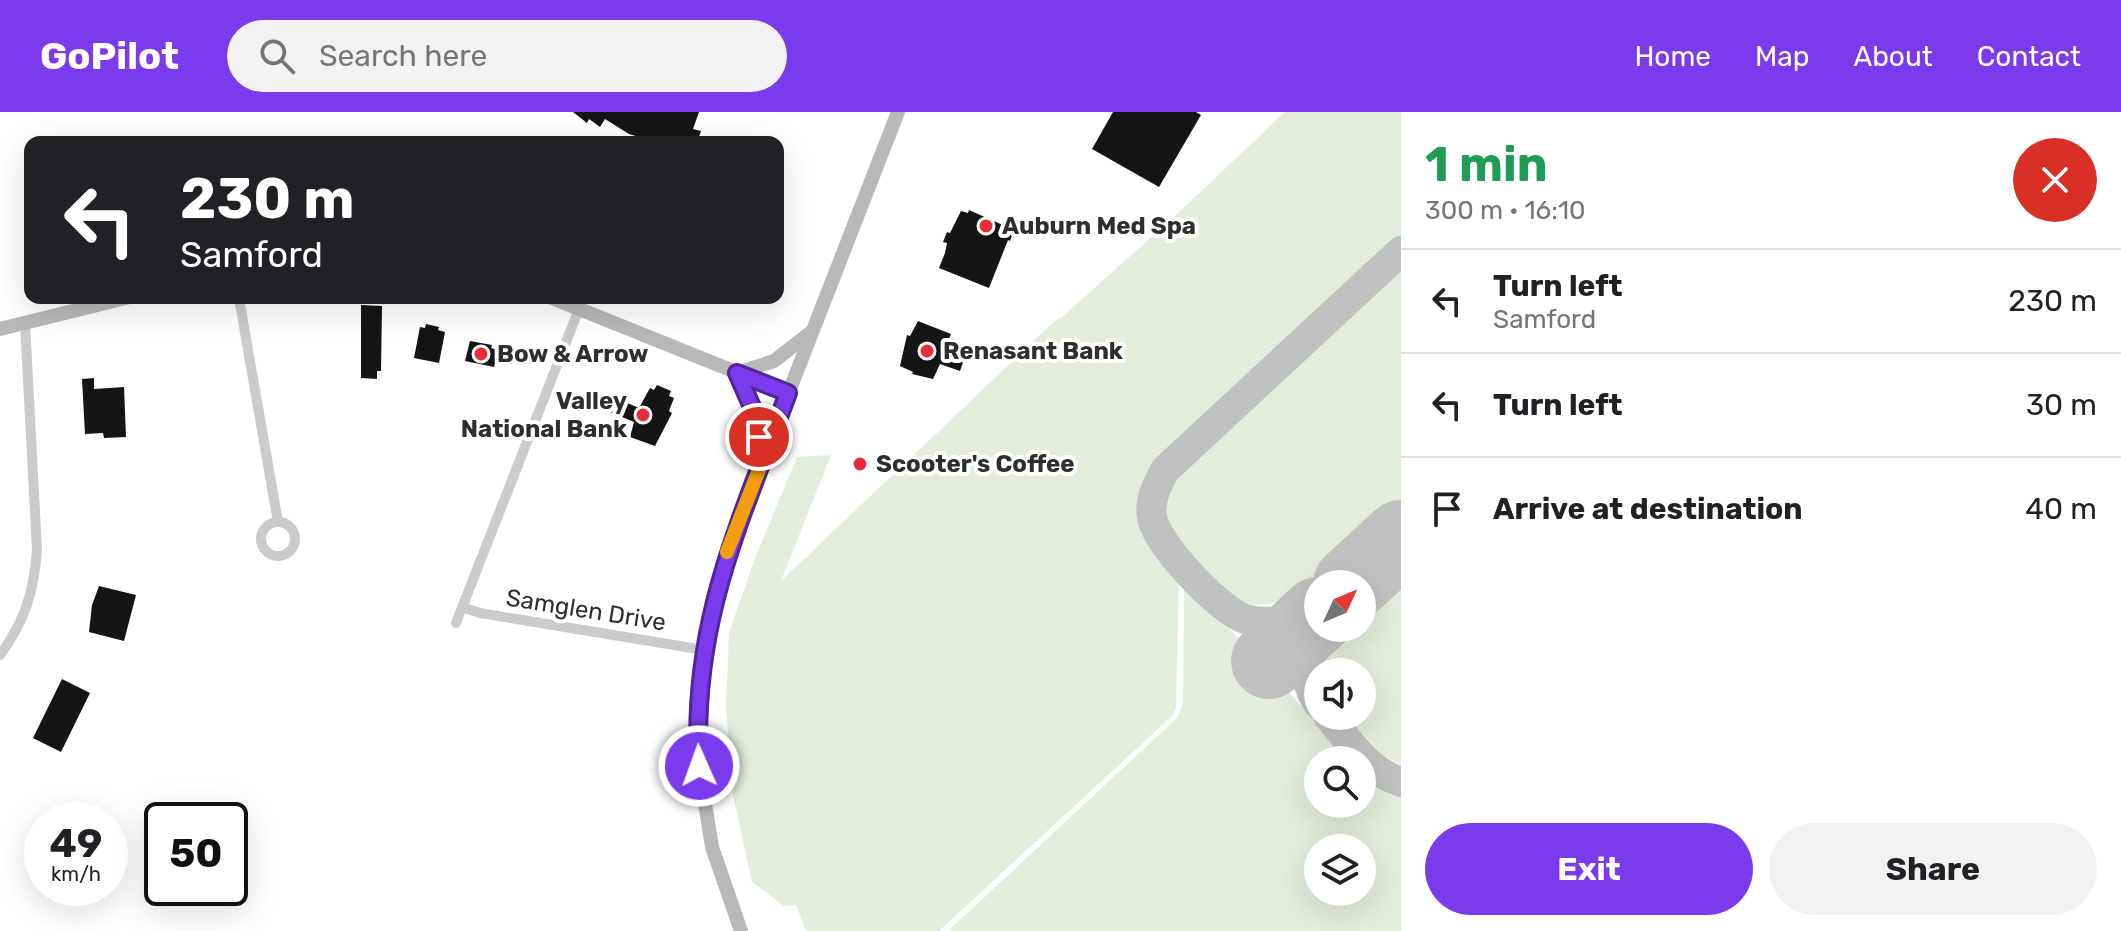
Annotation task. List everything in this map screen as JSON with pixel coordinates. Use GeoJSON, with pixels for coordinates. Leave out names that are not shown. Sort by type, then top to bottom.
{"type":"FeatureCollection","features":[{"type":"Feature","properties":{"kind":"main road"},"geometry":{"type":"LineString","coordinates":[[741,931],[720,873],[702,793],[697,711],[704,650],[722,568],[898,112]]}},
{"type":"Feature","properties":{"kind":"main road"},"geometry":{"type":"LineString","coordinates":[[0,329],[102,304]]}},
{"type":"Feature","properties":{"kind":"main road"},"geometry":{"type":"LineString","coordinates":[[567,304],[788,393]]}},
{"type":"Feature","properties":{"kind":"main road"},"geometry":{"type":"LineString","coordinates":[[737,373],[774,361],[814,330]]}},
{"type":"Feature","properties":{"kind":"main road"},"geometry":{"type":"LineString","coordinates":[[737,373],[756,416],[763,459]]}},
{"type":"Feature","properties":{"kind":"street"},"geometry":{"type":"LineString","coordinates":[[240,304],[278,522]]}},
{"type":"Feature","properties":{"kind":"street"},"geometry":{"type":"LineString","coordinates":[[456,623],[579,309]]}},
{"type":"Feature","properties":{"kind":"street"},"geometry":{"type":"LineString","coordinates":[[0,655],[24,614],[33,590],[37,550],[25,323]]}},
{"type":"Feature","properties":{"kind":"street","name":"Samglen Drive"},"geometry":{"type":"LineString","coordinates":[[462,607],[480,613],[704,650]]}},
{"type":"Feature","properties":{"kind":"green space"},"geometry":{"type":"Polygon","coordinates":[[[1285,112],[1401,112],[1401,237],[1169,453],[1153,474],[1144,497],[1147,534],[1179,575],[1176,708],[1173,715],[939,931],[806,931],[796,905],[784,906],[752,882],[733,795],[726,705],[729,633],[755,558],[797,457],[831,455],[781,581],[1059,317],[1175,216],[1285,112]]]}},
{"type":"Feature","properties":{"kind":"green space"},"geometry":{"type":"Polygon","coordinates":[[[1401,262],[1401,499],[1325,570],[1304,570],[1304,589],[1300,593],[1279,602],[1249,604],[1228,597],[1212,584],[1178,546],[1166,525],[1163,501],[1175,472],[1401,262]]]}},
{"type":"Feature","properties":{"kind":"green space"},"geometry":{"type":"Polygon","coordinates":[[[1401,570],[1401,765],[1383,755],[1359,730],[1376,730],[1376,658],[1321,658],[1328,642],[1376,642],[1376,593],[1401,570]]]}},
{"type":"Feature","properties":{"kind":"green space"},"geometry":{"type":"Polygon","coordinates":[[[1189,585],[1304,709],[1304,730],[1323,730],[1338,746],[1304,746],[1304,818],[1376,818],[1376,783],[1401,792],[1401,931],[948,931],[1177,718],[1183,704],[1184,590],[1189,585]]]}},
{"type":"Feature","properties":{"kind":"building"},"geometry":{"type":"Polygon","coordinates":[[[573,112],[699,112],[693,129],[701,131],[699,136],[636,136],[605,119],[600,127],[589,119],[587,123],[573,112]]]}},
{"type":"Feature","properties":{"kind":"building"},"geometry":{"type":"Polygon","coordinates":[[[1113,112],[1196,112],[1201,115],[1159,187],[1092,149],[1113,112]]]}},
{"type":"Feature","properties":{"kind":"building"},"geometry":{"type":"Polygon","coordinates":[[[969,210],[1014,230],[989,288],[939,268],[945,253],[947,243],[943,242],[947,232],[950,233],[961,211],[968,213],[969,210]]]}},
{"type":"Feature","properties":{"kind":"building"},"geometry":{"type":"Polygon","coordinates":[[[361,305],[382,306],[381,371],[377,371],[377,379],[361,378],[361,305]]]}},
{"type":"Feature","properties":{"kind":"building","name":"Renasant Bank"},"geometry":{"type":"Polygon","coordinates":[[[918,321],[951,334],[945,349],[965,357],[960,371],[940,364],[933,379],[912,374],[900,366],[907,335],[910,336],[918,321]]]}},
{"type":"Feature","properties":{"kind":"building"},"geometry":{"type":"Polygon","coordinates":[[[426,324],[445,332],[439,363],[414,358],[420,327],[425,328],[426,324]]]}},
{"type":"Feature","properties":{"kind":"building"},"geometry":{"type":"Polygon","coordinates":[[[470,341],[492,345],[491,348],[498,350],[494,367],[465,361],[470,341]]]}},
{"type":"Feature","properties":{"kind":"building"},"geometry":{"type":"Polygon","coordinates":[[[94,378],[94,389],[124,387],[126,437],[104,438],[103,433],[85,434],[82,379],[94,378]]]}},
{"type":"Feature","properties":{"kind":"building","name":"Valley National Bank"},"geometry":{"type":"Polygon","coordinates":[[[657,385],[671,391],[669,396],[674,398],[669,411],[672,413],[655,446],[630,437],[634,422],[610,412],[616,398],[639,408],[650,388],[654,390],[657,385]]]}},
{"type":"Feature","properties":{"kind":"building"},"geometry":{"type":"Polygon","coordinates":[[[99,586],[136,595],[124,641],[89,632],[92,605],[99,586]]]}},
{"type":"Feature","properties":{"kind":"building"},"geometry":{"type":"Polygon","coordinates":[[[62,679],[90,693],[61,752],[33,738],[62,679]]]}},
{"type":"Feature","properties":{"kind":"taxiway"},"geometry":{"type":"LineString","coordinates":[[1304,616],[1264,622],[1245,619],[1220,603],[1191,575],[1165,543],[1152,517],[1153,499],[1165,470],[1401,251]]}},
{"type":"Feature","properties":{"kind":"taxiway"},"geometry":{"type":"LineString","coordinates":[[1308,658],[1312,642]]}},
{"type":"Feature","properties":{"kind":"taxiway"},"geometry":{"type":"LineString","coordinates":[[1340,730],[1369,763],[1401,782]]}},
{"type":"Feature","properties":{"kind":"runway"},"geometry":{"type":"LineString","coordinates":[[1366,570],[1401,538]]}},
{"type":"Feature","properties":{"kind":"runway"},"geometry":{"type":"LineString","coordinates":[[1269,661],[1304,628]]}},
{"type":"Feature","properties":{"kind":"slow traffic"},"geometry":{"type":"LineString","coordinates":[[727,552],[764,457]]}},
{"type":"Feature","properties":{"kind":"place","name":"Auburn Med Spa"},"geometry":{"type":"Point","coordinates":[986,226]}},
{"type":"Feature","properties":{"kind":"place","name":"Renasant Bank"},"geometry":{"type":"Point","coordinates":[927,351]}},
{"type":"Feature","properties":{"kind":"place","name":"Bow & Arrow"},"geometry":{"type":"Point","coordinates":[481,354]}},
{"type":"Feature","properties":{"kind":"place","name":"Valley National Bank"},"geometry":{"type":"Point","coordinates":[643,415]}},
{"type":"Feature","properties":{"kind":"place","name":"Scooter's Coffee"},"geometry":{"type":"Point","coordinates":[860,464]}},
{"type":"Feature","properties":{"kind":"route"},"geometry":{"type":"LineString","coordinates":[[699,766],[697,711],[715,595],[732,538],[788,393],[737,373],[756,416],[759,437]]}}]}
